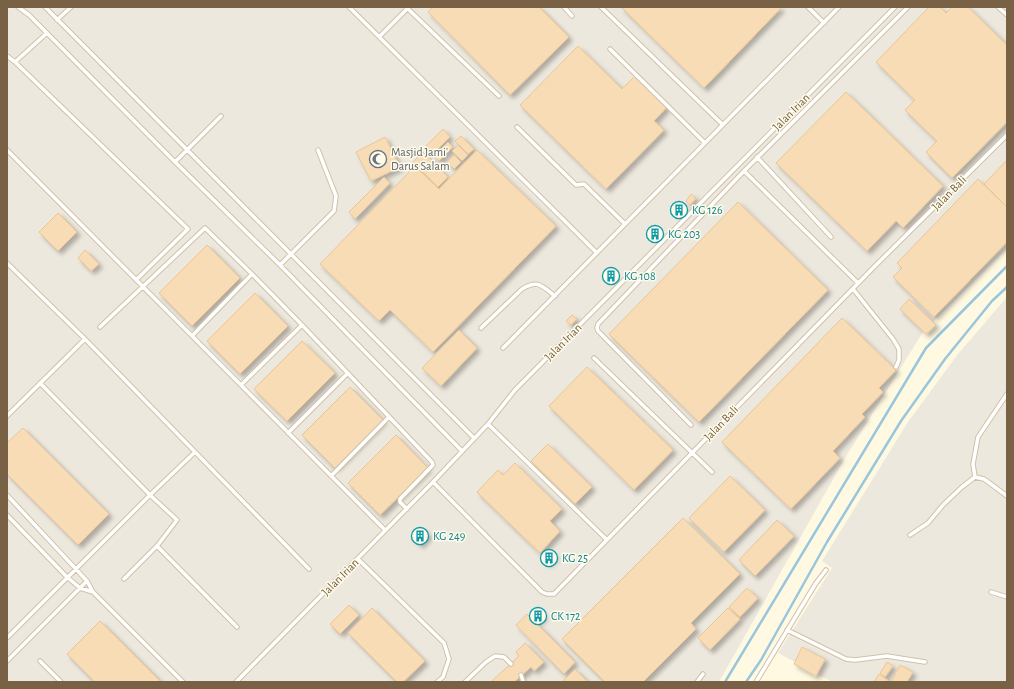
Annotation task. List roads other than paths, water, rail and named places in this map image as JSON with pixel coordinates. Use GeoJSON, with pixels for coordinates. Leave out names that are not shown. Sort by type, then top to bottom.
{"type":"FeatureCollection","features":[{"type":"Feature","properties":{"kind":"lane"},"geometry":{"type":"LineString","coordinates":[[18,7],[29,15],[280,265],[462,451]]}},
{"type":"Feature","properties":{"kind":"lane"},"geometry":{"type":"LineString","coordinates":[[45,7],[474,438]]}},
{"type":"Feature","properties":{"kind":"lane"},"geometry":{"type":"LineString","coordinates":[[57,20],[71,7]]}},
{"type":"Feature","properties":{"kind":"lane"},"geometry":{"type":"LineString","coordinates":[[349,7],[597,253]]}},
{"type":"Feature","properties":{"kind":"lane"},"geometry":{"type":"LineString","coordinates":[[564,7],[572,16]]}},
{"type":"Feature","properties":{"kind":"lane"},"geometry":{"type":"LineString","coordinates":[[601,7],[723,125]]}},
{"type":"Feature","properties":{"kind":"lane"},"geometry":{"type":"LineString","coordinates":[[808,7],[824,23]]}},
{"type":"Feature","properties":{"kind":"lane"},"geometry":{"type":"LineString","coordinates":[[504,348],[839,7]]}},
{"type":"Feature","properties":{"kind":"lane","name":"Jalan Irian"},"geometry":{"type":"LineString","coordinates":[[236,682],[433,482],[488,424],[515,390],[895,7]]}},
{"type":"Feature","properties":{"kind":"lane"},"geometry":{"type":"LineString","coordinates":[[691,425],[598,331],[598,324],[757,157],[908,7]]}},
{"type":"Feature","properties":{"kind":"lane"},"geometry":{"type":"LineString","coordinates":[[998,7],[1007,15]]}},
{"type":"Feature","properties":{"kind":"lane"},"geometry":{"type":"LineString","coordinates":[[379,37],[407,8],[499,96]]}},
{"type":"Feature","properties":{"kind":"lane"},"geometry":{"type":"LineString","coordinates":[[15,62],[46,33]]}},
{"type":"Feature","properties":{"kind":"lane"},"geometry":{"type":"LineString","coordinates":[[610,49],[705,143]]}},
{"type":"Feature","properties":{"kind":"lane"},"geometry":{"type":"LineString","coordinates":[[7,56],[188,229],[136,280]]}},
{"type":"Feature","properties":{"kind":"lane"},"geometry":{"type":"LineString","coordinates":[[175,162],[222,116]]}},
{"type":"Feature","properties":{"kind":"lane"},"geometry":{"type":"LineString","coordinates":[[517,127],[576,185],[584,184],[625,224]]}},
{"type":"Feature","properties":{"kind":"lane","name":"Jalan Bali"},"geometry":{"type":"LineString","coordinates":[[433,482],[542,592],[554,594],[858,283],[1007,135]]}},
{"type":"Feature","properties":{"kind":"lane"},"geometry":{"type":"LineString","coordinates":[[7,150],[385,530]]}},
{"type":"Feature","properties":{"kind":"lane"},"geometry":{"type":"LineString","coordinates":[[280,265],[334,211],[336,196],[318,150]]}},
{"type":"Feature","properties":{"kind":"lane"},"geometry":{"type":"LineString","coordinates":[[757,157],[831,237]]}},
{"type":"Feature","properties":{"kind":"lane"},"geometry":{"type":"LineString","coordinates":[[744,171],[858,283]]}},
{"type":"Feature","properties":{"kind":"lane"},"geometry":{"type":"LineString","coordinates":[[100,327],[205,228],[302,325],[432,462],[433,465],[400,499],[400,502],[407,509]]}},
{"type":"Feature","properties":{"kind":"lane"},"geometry":{"type":"LineString","coordinates":[[7,263],[85,339],[309,569]]}},
{"type":"Feature","properties":{"kind":"lane"},"geometry":{"type":"LineString","coordinates":[[192,336],[252,274]]}},
{"type":"Feature","properties":{"kind":"lane"},"geometry":{"type":"LineString","coordinates":[[481,328],[522,288],[529,284],[534,283],[540,285],[555,296]]}},
{"type":"Feature","properties":{"kind":"lane"},"geometry":{"type":"LineString","coordinates":[[853,289],[893,339],[899,349],[899,360],[896,367]]}},
{"type":"Feature","properties":{"kind":"lane"},"geometry":{"type":"LineString","coordinates":[[241,386],[302,325]]}},
{"type":"Feature","properties":{"kind":"lane"},"geometry":{"type":"LineString","coordinates":[[7,416],[85,339]]}},
{"type":"Feature","properties":{"kind":"lane"},"geometry":{"type":"LineString","coordinates":[[594,358],[712,472]]}},
{"type":"Feature","properties":{"kind":"lane"},"geometry":{"type":"LineString","coordinates":[[288,433],[348,373]]}},
{"type":"Feature","properties":{"kind":"lane"},"geometry":{"type":"LineString","coordinates":[[40,383],[150,495],[177,520],[157,546],[124,579]]}},
{"type":"Feature","properties":{"kind":"lane"},"geometry":{"type":"LineString","coordinates":[[975,477],[973,464],[978,437],[1007,394]]}},
{"type":"Feature","properties":{"kind":"lane"},"geometry":{"type":"LineString","coordinates":[[331,476],[389,417]]}},
{"type":"Feature","properties":{"kind":"lane"},"geometry":{"type":"LineString","coordinates":[[488,424],[607,540]]}},
{"type":"Feature","properties":{"kind":"lane"},"geometry":{"type":"LineString","coordinates":[[7,638],[195,452]]}},
{"type":"Feature","properties":{"kind":"lane"},"geometry":{"type":"LineString","coordinates":[[975,477],[984,479],[1007,496]]}},
{"type":"Feature","properties":{"kind":"lane"},"geometry":{"type":"LineString","coordinates":[[910,535],[928,523],[943,505],[975,477]]}},
{"type":"Feature","properties":{"kind":"lane"},"geometry":{"type":"LineString","coordinates":[[7,495],[87,581],[93,592],[183,682]]}},
{"type":"Feature","properties":{"kind":"lane"},"geometry":{"type":"LineString","coordinates":[[7,515],[80,588],[93,592]]}},
{"type":"Feature","properties":{"kind":"lane"},"geometry":{"type":"LineString","coordinates":[[157,546],[237,627]]}},
{"type":"Feature","properties":{"kind":"lane"},"geometry":{"type":"LineString","coordinates":[[358,559],[444,642],[449,659],[443,677],[437,682]]}},
{"type":"Feature","properties":{"kind":"lane"},"geometry":{"type":"LineString","coordinates":[[756,682],[816,583],[826,570]]}},
{"type":"Feature","properties":{"kind":"lane"},"geometry":{"type":"LineString","coordinates":[[7,661],[87,581]]}},
{"type":"Feature","properties":{"kind":"lane"},"geometry":{"type":"LineString","coordinates":[[991,592],[1007,597]]}},
{"type":"Feature","properties":{"kind":"lane"},"geometry":{"type":"LineString","coordinates":[[788,630],[846,659],[856,660],[887,656],[925,662]]}},
{"type":"Feature","properties":{"kind":"lane"},"geometry":{"type":"LineString","coordinates":[[466,682],[486,662],[495,656],[504,657],[511,664]]}},
{"type":"Feature","properties":{"kind":"lane"},"geometry":{"type":"LineString","coordinates":[[40,661],[61,682]]}},
{"type":"Feature","properties":{"kind":"lane"},"geometry":{"type":"LineString","coordinates":[[697,682],[703,674]]}},
{"type":"Feature","properties":{"kind":"lane"},"geometry":{"type":"LineString","coordinates":[[521,675],[523,680],[522,682]]}},
{"type":"Feature","properties":{"kind":"waterway"},"geometry":{"type":"LineString","coordinates":[[725,682],[926,348],[1007,266]]}},
{"type":"Feature","properties":{"kind":"waterway"},"geometry":{"type":"LineString","coordinates":[[746,682],[761,660],[827,542],[901,421],[945,359],[992,301],[1007,287]]}},
{"type":"Feature","properties":{"kind":"place","name":"Masjid Jami' Darus Salam"},"geometry":{"type":"Point","coordinates":[378,159]}},
{"type":"Feature","properties":{"kind":"place","name":"KG 126"},"geometry":{"type":"Point","coordinates":[679,210]}},
{"type":"Feature","properties":{"kind":"place","name":"KG 203"},"geometry":{"type":"Point","coordinates":[655,234]}},
{"type":"Feature","properties":{"kind":"place","name":"KG 108"},"geometry":{"type":"Point","coordinates":[611,276]}},
{"type":"Feature","properties":{"kind":"place","name":"KG 249"},"geometry":{"type":"Point","coordinates":[420,536]}},
{"type":"Feature","properties":{"kind":"place","name":"KG 25"},"geometry":{"type":"Point","coordinates":[549,558]}},
{"type":"Feature","properties":{"kind":"place","name":"CK 172"},"geometry":{"type":"Point","coordinates":[538,616]}}]}
